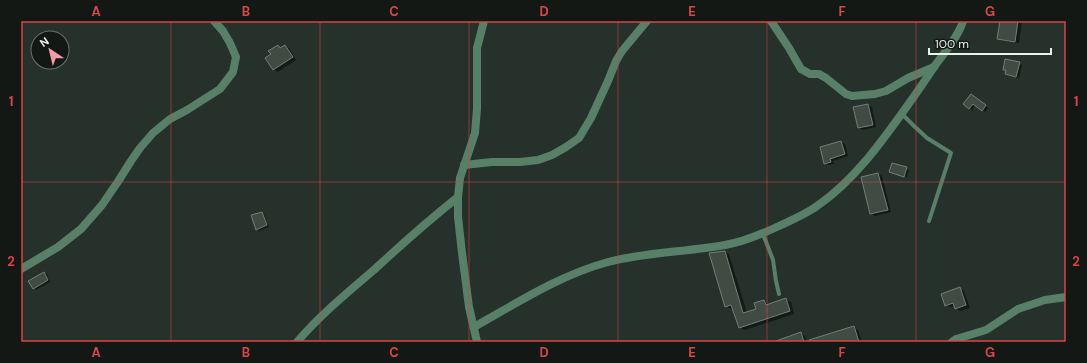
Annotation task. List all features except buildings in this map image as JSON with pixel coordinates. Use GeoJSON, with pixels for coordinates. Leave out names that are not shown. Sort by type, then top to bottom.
{"type":"FeatureCollection","features":[{"type":"Feature","properties":{"kind":"street"},"geometry":{"type":"LineString","coordinates":[[21,269],[58,247],[81,229],[102,205],[140,148],[153,133],[170,118],[187,110],[220,89],[233,72],[236,58],[223,31],[214,21]]}},
{"type":"Feature","properties":{"kind":"street"},"geometry":{"type":"LineString","coordinates":[[477,342],[469,307],[458,217],[458,197],[460,178],[475,133],[477,109],[477,48],[484,21]]}},
{"type":"Feature","properties":{"kind":"street"},"geometry":{"type":"LineString","coordinates":[[464,165],[538,160],[566,148],[579,138],[591,118],[616,61],[622,51],[647,21]]}},
{"type":"Feature","properties":{"kind":"street"},"geometry":{"type":"LineString","coordinates":[[771,21],[801,69],[810,74],[819,74],[846,94],[852,96],[875,94],[886,91],[908,78],[934,67]]}},
{"type":"Feature","properties":{"kind":"street"},"geometry":{"type":"LineString","coordinates":[[474,327],[548,286],[589,268],[608,262],[652,254],[688,251],[727,245],[763,234],[816,207],[841,188],[874,151],[950,45],[961,26],[962,21]]}},
{"type":"Feature","properties":{"kind":"street"},"geometry":{"type":"LineString","coordinates":[[297,342],[347,293],[438,212],[458,197]]}},
{"type":"Feature","properties":{"kind":"street"},"geometry":{"type":"LineString","coordinates":[[952,342],[956,339],[986,330],[1018,309],[1045,300],[1066,297]]}},
{"type":"Feature","properties":{"kind":"lane"},"geometry":{"type":"LineString","coordinates":[[902,113],[927,138],[951,153],[929,221]]}},
{"type":"Feature","properties":{"kind":"lane"},"geometry":{"type":"LineString","coordinates":[[763,234],[773,260],[779,294]]}}]}
